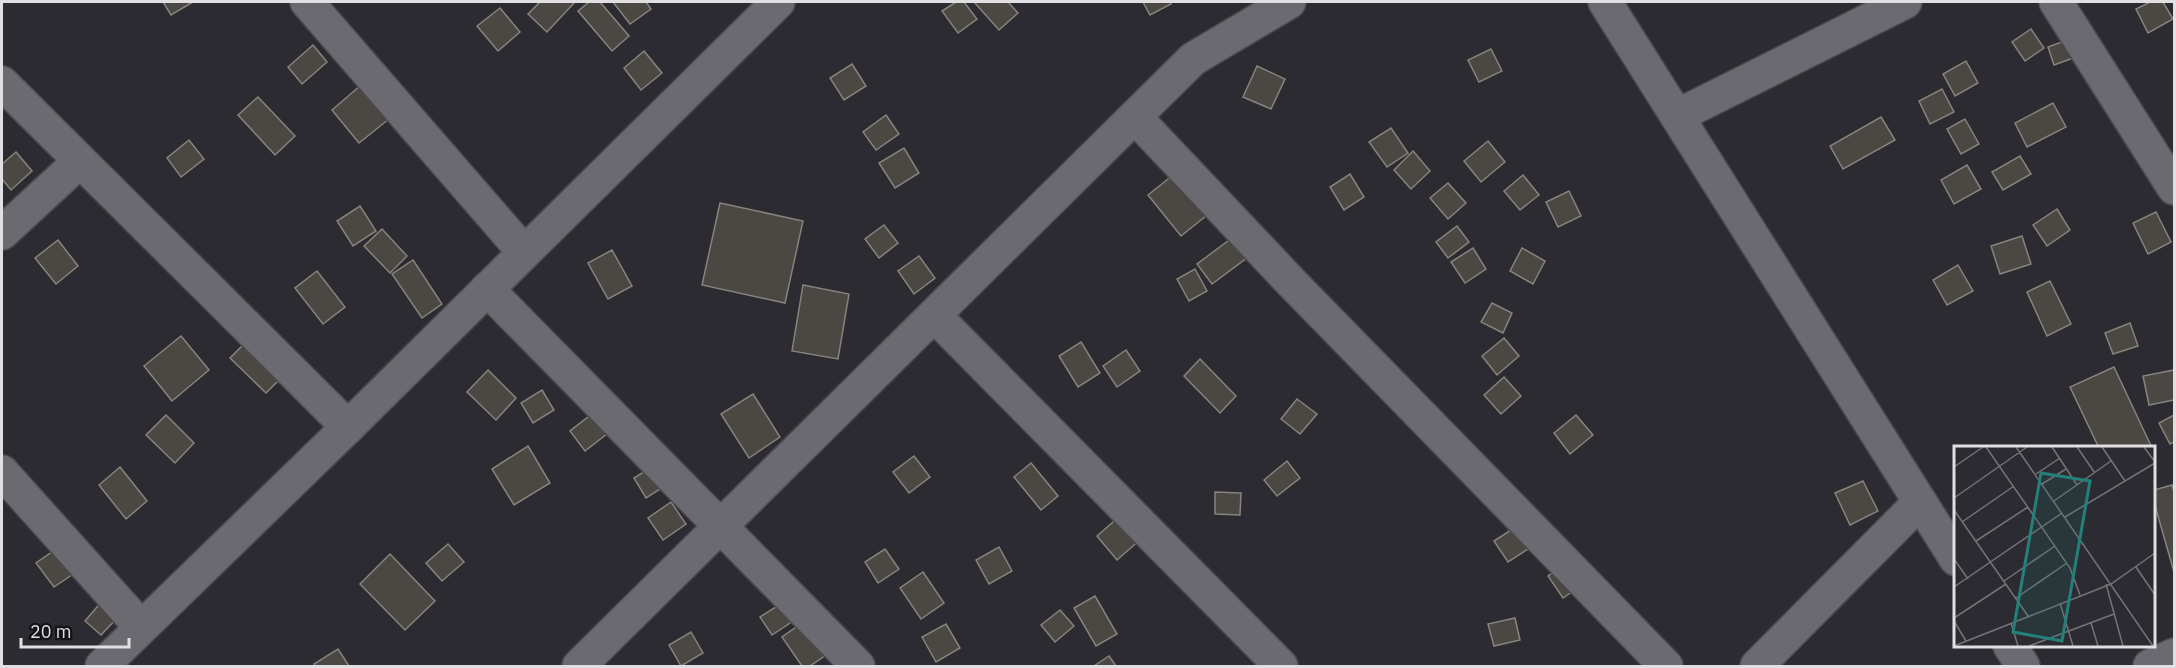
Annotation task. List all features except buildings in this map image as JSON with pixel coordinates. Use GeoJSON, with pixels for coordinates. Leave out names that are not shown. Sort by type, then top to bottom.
{"type":"FeatureCollection","features":[{"type":"Feature","properties":{"kind":"street"},"geometry":{"type":"LineString","coordinates":[[307,2],[524,252]]}},
{"type":"Feature","properties":{"kind":"street"},"geometry":{"type":"LineString","coordinates":[[102,666],[348,427],[778,2]]}},
{"type":"Feature","properties":{"kind":"street"},"geometry":{"type":"LineString","coordinates":[[579,666],[1193,59],[1289,2]]}},
{"type":"Feature","properties":{"kind":"street"},"geometry":{"type":"LineString","coordinates":[[1605,2],[1954,556]]}},
{"type":"Feature","properties":{"kind":"street"},"geometry":{"type":"LineString","coordinates":[[1677,116],[1905,2]]}},
{"type":"Feature","properties":{"kind":"street"},"geometry":{"type":"LineString","coordinates":[[2056,2],[2175,188]]}},
{"type":"Feature","properties":{"kind":"street"},"geometry":{"type":"LineString","coordinates":[[2,83],[348,427]]}},
{"type":"Feature","properties":{"kind":"street"},"geometry":{"type":"LineString","coordinates":[[1135,117],[1299,291],[1666,666]]}},
{"type":"Feature","properties":{"kind":"street"},"geometry":{"type":"LineString","coordinates":[[2,233],[80,161]]}},
{"type":"Feature","properties":{"kind":"street"},"geometry":{"type":"LineString","coordinates":[[487,289],[858,666]]}},
{"type":"Feature","properties":{"kind":"street"},"geometry":{"type":"LineString","coordinates":[[935,316],[1281,666]]}},
{"type":"Feature","properties":{"kind":"street"},"geometry":{"type":"LineString","coordinates":[[2,472],[141,627]]}},
{"type":"Feature","properties":{"kind":"street"},"geometry":{"type":"LineString","coordinates":[[1757,666],[1920,502]]}},
{"type":"Feature","properties":{"kind":"street"},"geometry":{"type":"LineString","coordinates":[[2011,647],[2023,666]]}},
{"type":"Feature","properties":{"kind":"street"},"geometry":{"type":"LineString","coordinates":[[2150,666],[2175,655]]}}]}
